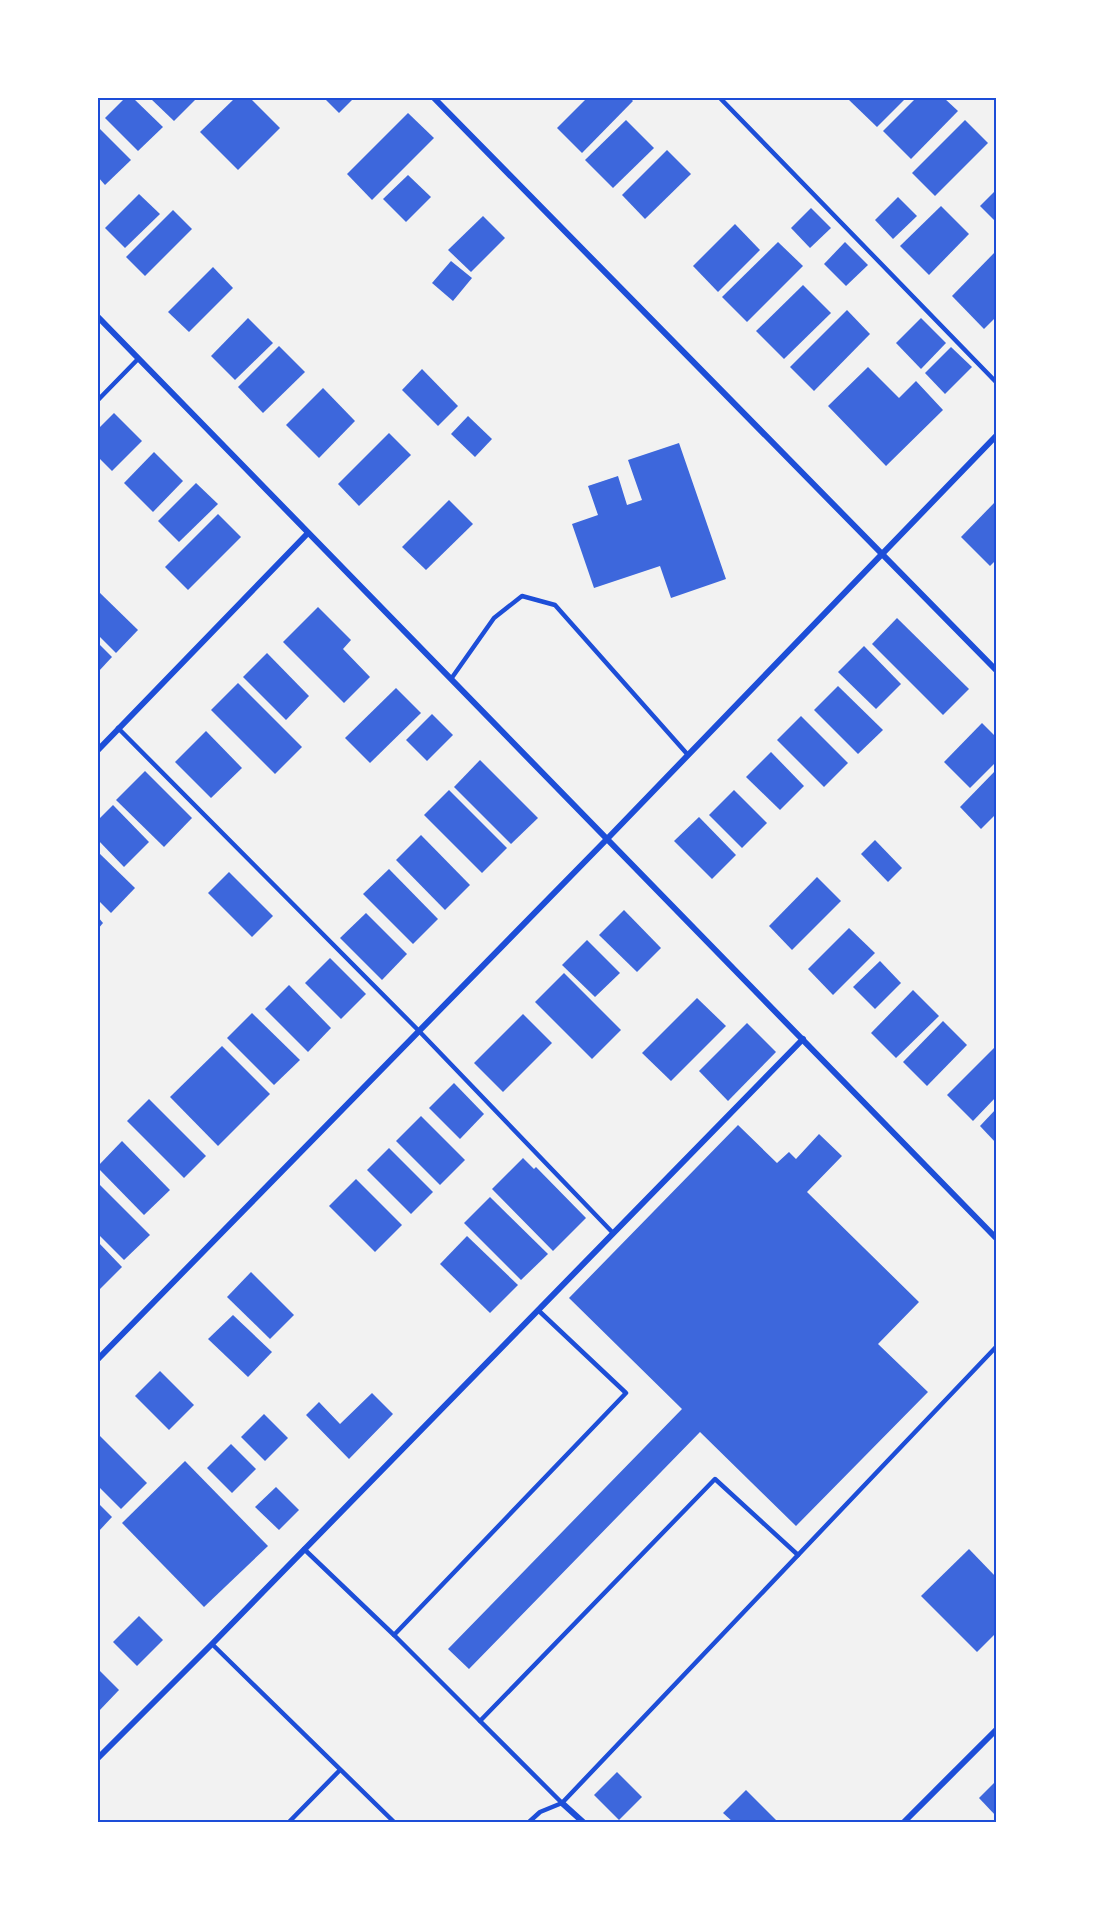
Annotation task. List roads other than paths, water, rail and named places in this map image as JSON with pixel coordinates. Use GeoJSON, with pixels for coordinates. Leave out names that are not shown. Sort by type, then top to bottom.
{"type":"FeatureCollection","features":[{"type":"Feature","properties":{"kind":"street"},"geometry":{"type":"LineString","coordinates":[[434,98],[996,670]]}},
{"type":"Feature","properties":{"kind":"street"},"geometry":{"type":"LineString","coordinates":[[98,317],[307,534],[608,838],[996,1238]]}},
{"type":"Feature","properties":{"kind":"street"},"geometry":{"type":"LineString","coordinates":[[98,1359],[608,838],[996,435]]}},
{"type":"Feature","properties":{"kind":"street"},"geometry":{"type":"LineString","coordinates":[[98,750],[307,534]]}},
{"type":"Feature","properties":{"kind":"street"},"geometry":{"type":"LineString","coordinates":[[98,1758],[803,1038]]}},
{"type":"Feature","properties":{"kind":"street"},"geometry":{"type":"LineString","coordinates":[[904,1822],[996,1730]]}},
{"type":"Feature","properties":{"kind":"street"},"geometry":{"type":"LineString","coordinates":[[562,1803],[583,1822]]}},
{"type":"Feature","properties":{"kind":"lane"},"geometry":{"type":"LineString","coordinates":[[720,98],[996,382]]}},
{"type":"Feature","properties":{"kind":"lane"},"geometry":{"type":"LineString","coordinates":[[98,400],[138,359]]}},
{"type":"Feature","properties":{"kind":"lane"},"geometry":{"type":"LineString","coordinates":[[451,680],[494,618],[522,596],[555,605],[688,754]]}},
{"type":"Feature","properties":{"kind":"lane"},"geometry":{"type":"LineString","coordinates":[[118,728],[419,1031],[613,1233]]}},
{"type":"Feature","properties":{"kind":"lane"},"geometry":{"type":"LineString","coordinates":[[394,1635],[626,1393],[538,1310]]}},
{"type":"Feature","properties":{"kind":"lane"},"geometry":{"type":"LineString","coordinates":[[530,1822],[540,1812],[562,1803],[996,1347]]}},
{"type":"Feature","properties":{"kind":"lane"},"geometry":{"type":"LineString","coordinates":[[480,1721],[715,1479],[798,1555]]}},
{"type":"Feature","properties":{"kind":"lane"},"geometry":{"type":"LineString","coordinates":[[304,1549],[394,1635],[562,1803]]}},
{"type":"Feature","properties":{"kind":"lane"},"geometry":{"type":"LineString","coordinates":[[212,1644],[394,1822]]}},
{"type":"Feature","properties":{"kind":"lane"},"geometry":{"type":"LineString","coordinates":[[290,1822],[339,1770]]}}]}
